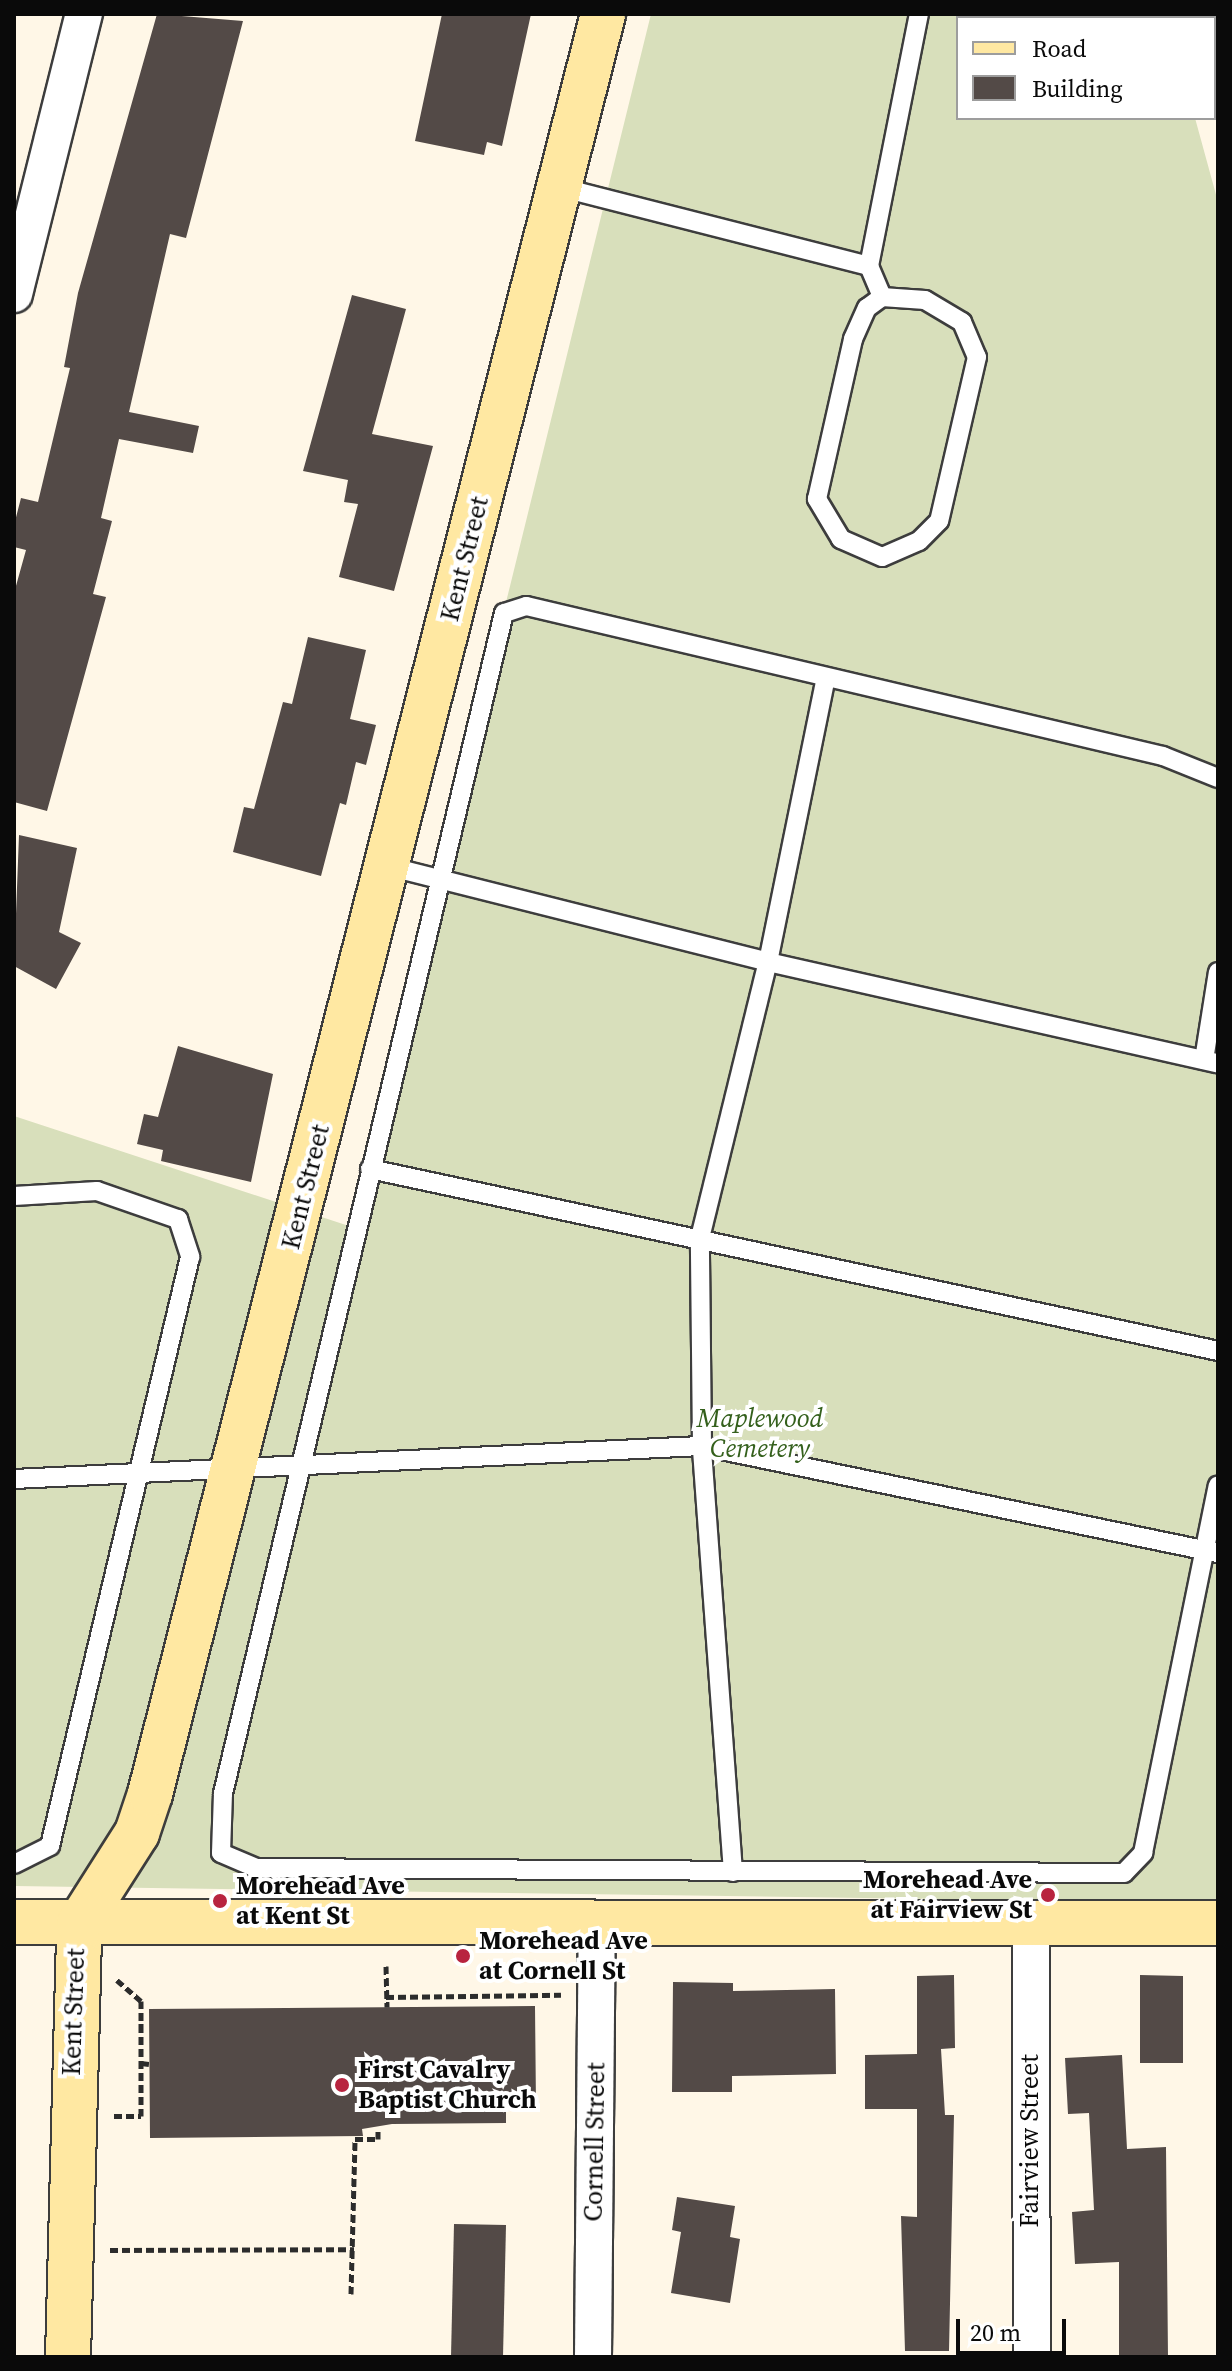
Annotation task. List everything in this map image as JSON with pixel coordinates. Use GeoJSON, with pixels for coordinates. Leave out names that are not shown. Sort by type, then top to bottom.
{"type":"FeatureCollection","features":[{"type":"Feature","properties":{"kind":"street"},"geometry":{"type":"LineString","coordinates":[[14,294],[84,14]]}},
{"type":"Feature","properties":{"kind":"street","name":"Kent Street"},"geometry":{"type":"LineString","coordinates":[[68,2357],[79,1924],[144,1812],[603,14]]}},
{"type":"Feature","properties":{"kind":"street"},"geometry":{"type":"LineString","coordinates":[[14,1922],[597,1927],[1218,1923]]}},
{"type":"Feature","properties":{"kind":"street","name":"Fairview Street"},"geometry":{"type":"LineString","coordinates":[[1031,1924],[1032,2357]]}},
{"type":"Feature","properties":{"kind":"street","name":"Cornell Street"},"geometry":{"type":"LineString","coordinates":[[593,2357],[597,1927]]}},
{"type":"Feature","properties":{"kind":"lane"},"geometry":{"type":"LineString","coordinates":[[882,297],[869,266],[919,14]]}},
{"type":"Feature","properties":{"kind":"lane"},"geometry":{"type":"LineString","coordinates":[[559,187],[869,266]]}},
{"type":"Feature","properties":{"kind":"lane"},"geometry":{"type":"LineString","coordinates":[[882,297],[944,307],[962,322],[977,357],[939,521],[919,541],[882,557],[841,539],[817,499],[853,339],[867,308],[882,297]]}},
{"type":"Feature","properties":{"kind":"lane"},"geometry":{"type":"LineString","coordinates":[[1218,778],[1163,756],[513,606],[501,622],[436,879],[306,1467],[223,1793],[218,1843],[230,1861],[256,1868],[1104,1874],[1137,1865],[1212,1552],[1218,1486]]}},
{"type":"Feature","properties":{"kind":"lane"},"geometry":{"type":"LineString","coordinates":[[733,1872],[702,1446],[700,1238],[768,962],[826,678]]}},
{"type":"Feature","properties":{"kind":"lane"},"geometry":{"type":"LineString","coordinates":[[387,866],[768,962],[1211,1061],[1218,972]]}},
{"type":"Feature","properties":{"kind":"lane"},"geometry":{"type":"LineString","coordinates":[[370,1169],[1218,1351]]}},
{"type":"Feature","properties":{"kind":"lane"},"geometry":{"type":"LineString","coordinates":[[14,1196],[97,1191],[178,1219],[190,1257],[50,1846],[14,1864]]}},
{"type":"Feature","properties":{"kind":"lane"},"geometry":{"type":"LineString","coordinates":[[14,1479],[141,1470],[306,1467],[702,1446],[1212,1552]]}},
{"type":"Feature","properties":{"kind":"path"},"geometry":{"type":"LineString","coordinates":[[386,1966],[387,2007]]}},
{"type":"Feature","properties":{"kind":"path"},"geometry":{"type":"LineString","coordinates":[[101,2116],[141,2116],[141,2001],[113,1976]]}},
{"type":"Feature","properties":{"kind":"path"},"geometry":{"type":"LineString","coordinates":[[386,1997],[566,1995]]}},
{"type":"Feature","properties":{"kind":"path"},"geometry":{"type":"LineString","coordinates":[[141,2063],[149,2064]]}},
{"type":"Feature","properties":{"kind":"path"},"geometry":{"type":"LineString","coordinates":[[351,2294],[355,2139],[378,2139],[378,2129]]}},
{"type":"Feature","properties":{"kind":"path"},"geometry":{"type":"LineString","coordinates":[[101,2250],[354,2249]]}},
{"type":"Feature","properties":{"kind":"green space","name":"Maplewood Cemetery"},"geometry":{"type":"Polygon","coordinates":[[[651,14],[1167,14],[956,16],[956,120],[1196,120],[1218,202],[1218,1903],[14,1886],[14,1116],[352,1227],[651,14]]]}},
{"type":"Feature","properties":{"kind":"building"},"geometry":{"type":"Polygon","coordinates":[[[157,14],[243,21],[186,238],[170,234],[129,412],[199,426],[193,453],[119,439],[101,518],[112,521],[93,594],[106,597],[47,811],[14,802],[14,593],[26,550],[14,547],[14,525],[21,498],[38,502],[70,368],[64,367],[78,293],[157,14]]]}},
{"type":"Feature","properties":{"kind":"building"},"geometry":{"type":"Polygon","coordinates":[[[442,14],[531,14],[502,146],[487,142],[484,155],[415,141],[442,14]]]}},
{"type":"Feature","properties":{"kind":"building"},"geometry":{"type":"Polygon","coordinates":[[[352,295],[406,309],[372,434],[433,446],[394,591],[339,577],[358,504],[344,502],[348,480],[303,471],[352,295]]]}},
{"type":"Feature","properties":{"kind":"building"},"geometry":{"type":"Polygon","coordinates":[[[308,637],[366,650],[350,719],[376,725],[366,765],[356,762],[346,805],[340,803],[321,876],[233,852],[244,807],[254,809],[283,702],[292,704],[308,637]]]}},
{"type":"Feature","properties":{"kind":"building"},"geometry":{"type":"Polygon","coordinates":[[[19,835],[77,848],[59,932],[81,943],[56,989],[14,966],[19,835]]]}},
{"type":"Feature","properties":{"kind":"building"},"geometry":{"type":"Polygon","coordinates":[[[178,1046],[273,1074],[251,1182],[161,1161],[163,1150],[137,1144],[144,1114],[158,1117],[178,1046]]]}},
{"type":"Feature","properties":{"kind":"building"},"geometry":{"type":"Polygon","coordinates":[[[954,1975],[955,2048],[941,2049],[945,2115],[954,2115],[949,2351],[905,2351],[901,2216],[917,2217],[917,2109],[865,2109],[865,2055],[917,2054],[917,1976],[954,1975]]]}},
{"type":"Feature","properties":{"kind":"building"},"geometry":{"type":"Polygon","coordinates":[[[1140,1975],[1183,1976],[1183,2063],[1140,2063],[1140,1975]]]}},
{"type":"Feature","properties":{"kind":"building"},"geometry":{"type":"Polygon","coordinates":[[[673,1982],[733,1983],[733,1991],[835,1989],[836,2074],[732,2076],[732,2092],[672,2092],[673,1982]]]}},
{"type":"Feature","properties":{"kind":"building","name":"First Cavalry Baptist Church"},"geometry":{"type":"Polygon","coordinates":[[[535,2006],[536,2106],[506,2107],[506,2123],[392,2124],[362,2129],[363,2136],[150,2138],[149,2009],[535,2006]]]}},
{"type":"Feature","properties":{"kind":"building"},"geometry":{"type":"Polygon","coordinates":[[[1122,2055],[1127,2149],[1166,2147],[1168,2357],[1119,2357],[1119,2262],[1075,2264],[1072,2212],[1094,2210],[1089,2113],[1068,2114],[1065,2058],[1122,2055]]]}},
{"type":"Feature","properties":{"kind":"building"},"geometry":{"type":"Polygon","coordinates":[[[677,2197],[735,2206],[730,2237],[740,2239],[730,2303],[671,2293],[681,2232],[672,2230],[677,2197]]]}},
{"type":"Feature","properties":{"kind":"building"},"geometry":{"type":"Polygon","coordinates":[[[454,2224],[506,2225],[503,2357],[451,2357],[454,2224]]]}},
{"type":"Feature","properties":{"kind":"place","name":"Morehead Ave at Fairview St"},"geometry":{"type":"Point","coordinates":[1048,1895]}},
{"type":"Feature","properties":{"kind":"place","name":"Morehead Ave at Kent St"},"geometry":{"type":"Point","coordinates":[220,1901]}},
{"type":"Feature","properties":{"kind":"place","name":"Morehead Ave at Cornell St"},"geometry":{"type":"Point","coordinates":[463,1956]}},
{"type":"Feature","properties":{"kind":"place","name":"First Cavalry Baptist Church"},"geometry":{"type":"Point","coordinates":[342,2085]}}]}
